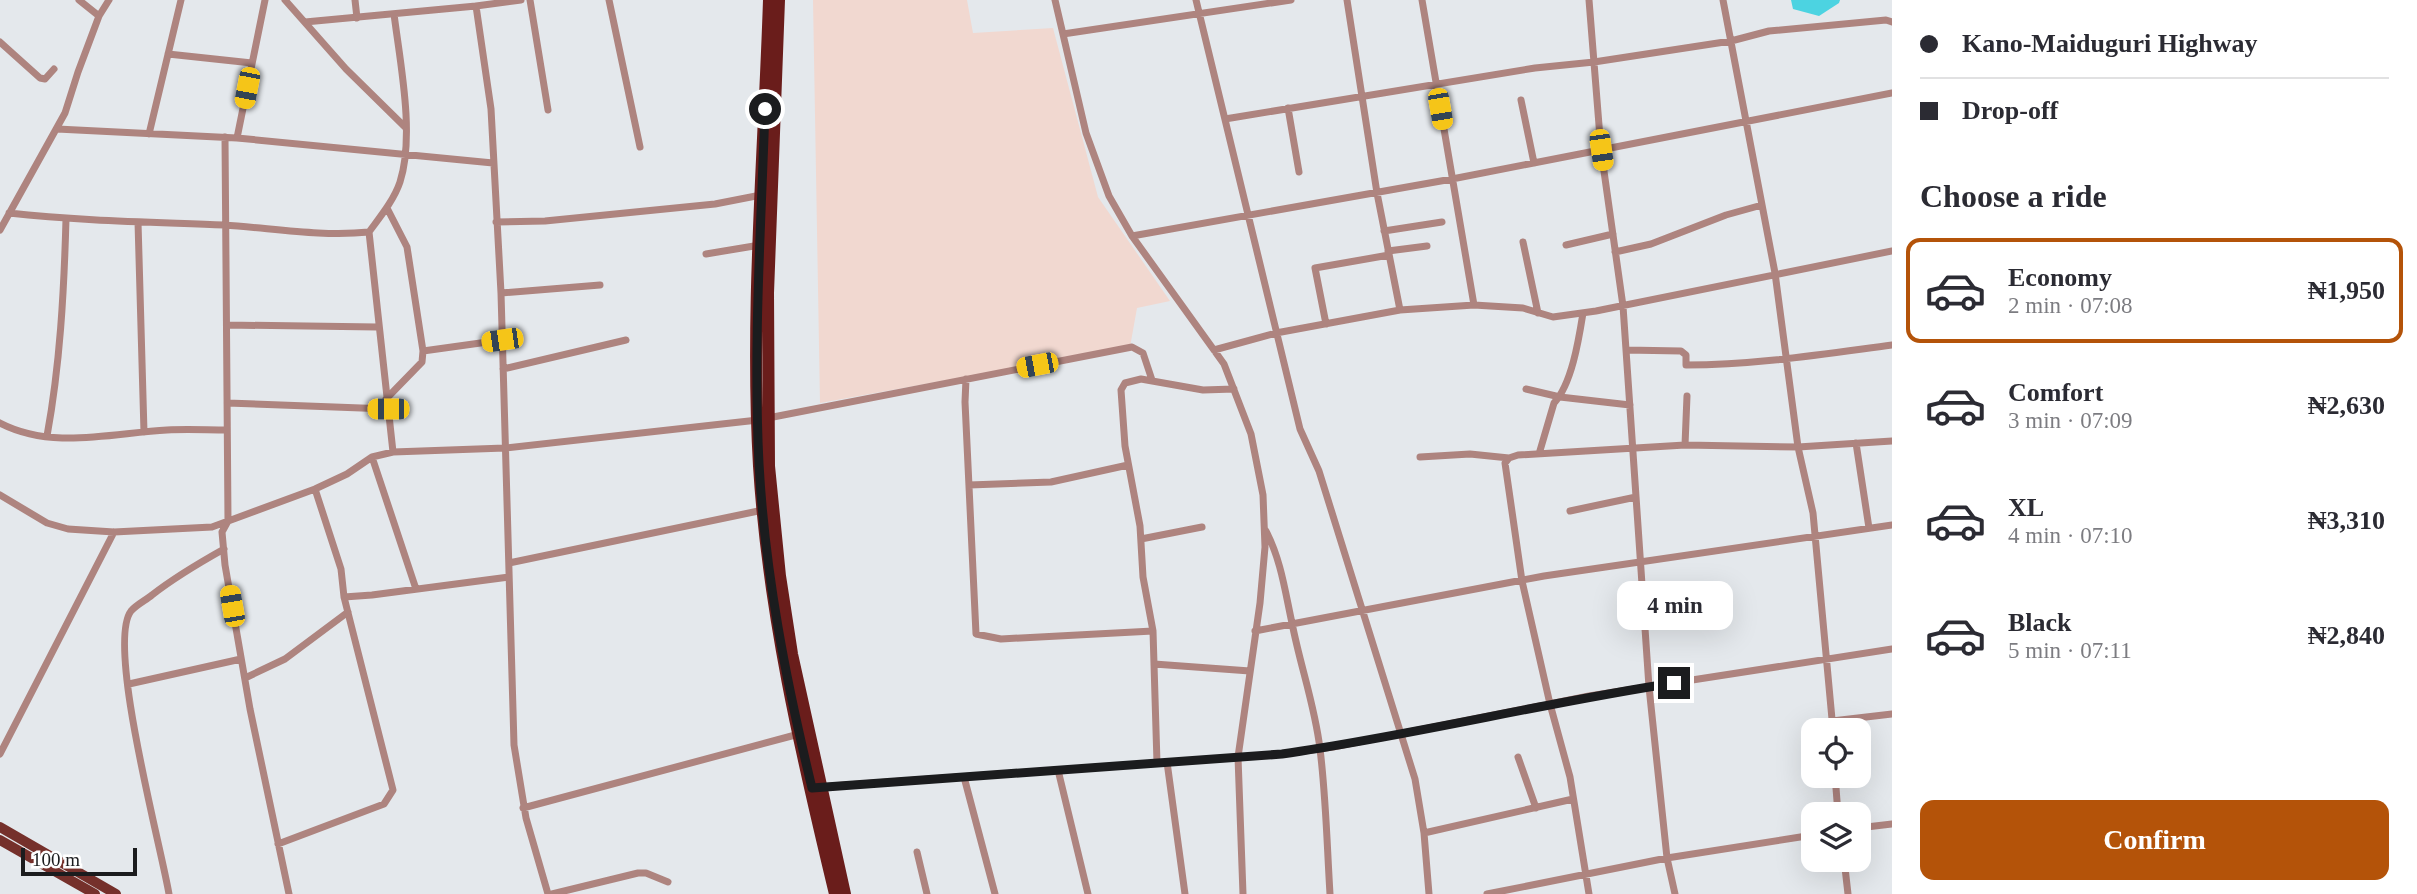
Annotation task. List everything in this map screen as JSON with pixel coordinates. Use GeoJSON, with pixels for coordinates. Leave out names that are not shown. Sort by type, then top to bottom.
{"type":"FeatureCollection","features":[{"type":"Feature","properties":{"kind":"highway"},"geometry":{"type":"LineString","coordinates":[[769,0],[757,363],[783,600],[835,894]]}},
{"type":"Feature","properties":{"kind":"highway"},"geometry":{"type":"LineString","coordinates":[[779,0],[763,419],[763,510],[779,635],[799,734],[845,894]]}},
{"type":"Feature","properties":{"kind":"main road"},"geometry":{"type":"LineString","coordinates":[[0,827],[116,894]]}},
{"type":"Feature","properties":{"kind":"main road"},"geometry":{"type":"LineString","coordinates":[[0,840],[95,894]]}},
{"type":"Feature","properties":{"kind":"street"},"geometry":{"type":"LineString","coordinates":[[79,0],[99,16]]}},
{"type":"Feature","properties":{"kind":"street"},"geometry":{"type":"LineString","coordinates":[[0,230],[65,113],[99,16],[109,0]]}},
{"type":"Feature","properties":{"kind":"street"},"geometry":{"type":"LineString","coordinates":[[149,134],[181,0]]}},
{"type":"Feature","properties":{"kind":"street"},"geometry":{"type":"LineString","coordinates":[[237,138],[265,0]]}},
{"type":"Feature","properties":{"kind":"street"},"geometry":{"type":"LineString","coordinates":[[285,0],[346,69],[406,128]]}},
{"type":"Feature","properties":{"kind":"street"},"geometry":{"type":"LineString","coordinates":[[355,0],[357,18]]}},
{"type":"Feature","properties":{"kind":"street"},"geometry":{"type":"LineString","coordinates":[[437,0],[438,10]]}},
{"type":"Feature","properties":{"kind":"street"},"geometry":{"type":"LineString","coordinates":[[305,22],[521,0]]}},
{"type":"Feature","properties":{"kind":"street"},"geometry":{"type":"LineString","coordinates":[[530,0],[548,110]]}},
{"type":"Feature","properties":{"kind":"street"},"geometry":{"type":"LineString","coordinates":[[609,0],[640,147]]}},
{"type":"Feature","properties":{"kind":"street"},"geometry":{"type":"LineString","coordinates":[[1055,0],[1086,133],[1109,197],[1132,236],[1224,364],[1251,434],[1263,495],[1265,547],[1260,603],[1238,757],[1243,894]]}},
{"type":"Feature","properties":{"kind":"street"},"geometry":{"type":"LineString","coordinates":[[1196,0],[1300,429],[1319,471],[1415,779],[1424,833],[1429,894]]}},
{"type":"Feature","properties":{"kind":"street"},"geometry":{"type":"LineString","coordinates":[[1063,34],[1292,0]]}},
{"type":"Feature","properties":{"kind":"street"},"geometry":{"type":"LineString","coordinates":[[1347,0],[1377,192],[1400,310]]}},
{"type":"Feature","properties":{"kind":"street"},"geometry":{"type":"LineString","coordinates":[[1422,0],[1474,305]]}},
{"type":"Feature","properties":{"kind":"street"},"geometry":{"type":"LineString","coordinates":[[1589,0],[1601,150],[1623,306],[1649,687],[1667,858],[1675,894]]}},
{"type":"Feature","properties":{"kind":"street"},"geometry":{"type":"LineString","coordinates":[[1723,0],[1775,273],[1798,447],[1813,513],[1832,718]]}},
{"type":"Feature","properties":{"kind":"street"},"geometry":{"type":"LineString","coordinates":[[476,6],[491,109],[502,340],[514,745],[523,808],[550,894],[638,873],[646,873],[668,882]]}},
{"type":"Feature","properties":{"kind":"street"},"geometry":{"type":"LineString","coordinates":[[393,452],[377,327],[369,232],[387,208],[400,182],[405,154],[406,128],[394,14]]}},
{"type":"Feature","properties":{"kind":"street"},"geometry":{"type":"LineString","coordinates":[[1225,118],[1535,68],[1594,62],[1731,41],[1769,31],[1873,21],[1892,22]]}},
{"type":"Feature","properties":{"kind":"street"},"geometry":{"type":"LineString","coordinates":[[0,42],[40,78],[45,79],[54,69]]}},
{"type":"Feature","properties":{"kind":"street"},"geometry":{"type":"LineString","coordinates":[[168,54],[252,63]]}},
{"type":"Feature","properties":{"kind":"street"},"geometry":{"type":"LineString","coordinates":[[1132,236],[1452,179],[1892,93]]}},
{"type":"Feature","properties":{"kind":"street"},"geometry":{"type":"LineString","coordinates":[[1521,100],[1534,163]]}},
{"type":"Feature","properties":{"kind":"street"},"geometry":{"type":"LineString","coordinates":[[1288,108],[1299,173]]}},
{"type":"Feature","properties":{"kind":"street"},"geometry":{"type":"LineString","coordinates":[[57,129],[225,137],[494,163]]}},
{"type":"Feature","properties":{"kind":"street"},"geometry":{"type":"LineString","coordinates":[[225,137],[228,521],[222,532],[241,659],[289,894]]}},
{"type":"Feature","properties":{"kind":"street"},"geometry":{"type":"LineString","coordinates":[[496,222],[545,221],[692,207],[762,194]]}},
{"type":"Feature","properties":{"kind":"street"},"geometry":{"type":"LineString","coordinates":[[1615,252],[1651,244],[1726,215],[1762,205]]}},
{"type":"Feature","properties":{"kind":"street"},"geometry":{"type":"LineString","coordinates":[[386,398],[422,362],[423,351],[407,247],[387,208]]}},
{"type":"Feature","properties":{"kind":"street"},"geometry":{"type":"LineString","coordinates":[[9,213],[66,219],[226,225],[344,235],[369,232]]}},
{"type":"Feature","properties":{"kind":"street"},"geometry":{"type":"LineString","coordinates":[[47,436],[55,394],[62,319],[66,219]]}},
{"type":"Feature","properties":{"kind":"street"},"geometry":{"type":"LineString","coordinates":[[138,222],[144,432]]}},
{"type":"Feature","properties":{"kind":"street"},"geometry":{"type":"LineString","coordinates":[[1384,231],[1442,222]]}},
{"type":"Feature","properties":{"kind":"street"},"geometry":{"type":"LineString","coordinates":[[1566,245],[1613,234]]}},
{"type":"Feature","properties":{"kind":"street"},"geometry":{"type":"LineString","coordinates":[[1523,242],[1538,313]]}},
{"type":"Feature","properties":{"kind":"street"},"geometry":{"type":"LineString","coordinates":[[706,254],[760,245]]}},
{"type":"Feature","properties":{"kind":"street"},"geometry":{"type":"LineString","coordinates":[[1326,324],[1315,268],[1427,246]]}},
{"type":"Feature","properties":{"kind":"street"},"geometry":{"type":"LineString","coordinates":[[1214,350],[1276,333],[1400,310],[1474,305],[1523,308],[1553,317],[1583,313],[1892,251]]}},
{"type":"Feature","properties":{"kind":"street"},"geometry":{"type":"LineString","coordinates":[[500,293],[600,285]]}},
{"type":"Feature","properties":{"kind":"street"},"geometry":{"type":"LineString","coordinates":[[1539,454],[1554,402],[1560,397],[1577,351],[1583,313]]}},
{"type":"Feature","properties":{"kind":"street"},"geometry":{"type":"LineString","coordinates":[[227,325],[377,327]]}},
{"type":"Feature","properties":{"kind":"street"},"geometry":{"type":"LineString","coordinates":[[423,351],[502,340]]}},
{"type":"Feature","properties":{"kind":"street"},"geometry":{"type":"LineString","coordinates":[[503,369],[626,340]]}},
{"type":"Feature","properties":{"kind":"street"},"geometry":{"type":"LineString","coordinates":[[1626,351],[1681,351],[1686,355],[1686,365],[1787,359],[1892,345]]}},
{"type":"Feature","properties":{"kind":"street"},"geometry":{"type":"LineString","coordinates":[[0,495],[33,516],[57,527],[114,532],[212,527],[315,489],[347,474],[372,457],[393,452],[505,448],[763,419],[1132,347],[1143,353],[1152,380]]}},
{"type":"Feature","properties":{"kind":"street"},"geometry":{"type":"LineString","coordinates":[[966,379],[976,634],[1001,639],[1153,631]]}},
{"type":"Feature","properties":{"kind":"street"},"geometry":{"type":"LineString","coordinates":[[1157,763],[1153,631],[1128,465],[1121,390],[1125,383],[1134,380],[1152,380],[1203,390],[1234,389]]}},
{"type":"Feature","properties":{"kind":"street"},"geometry":{"type":"LineString","coordinates":[[1526,389],[1560,397],[1630,405]]}},
{"type":"Feature","properties":{"kind":"street"},"geometry":{"type":"LineString","coordinates":[[1685,445],[1687,396]]}},
{"type":"Feature","properties":{"kind":"street"},"geometry":{"type":"LineString","coordinates":[[227,403],[388,409]]}},
{"type":"Feature","properties":{"kind":"street"},"geometry":{"type":"LineString","coordinates":[[0,423],[13,430],[81,439],[144,432],[227,430]]}},
{"type":"Feature","properties":{"kind":"street"},"geometry":{"type":"LineString","coordinates":[[1420,457],[1470,454],[1509,458],[1685,445],[1798,447],[1892,441]]}},
{"type":"Feature","properties":{"kind":"street"},"geometry":{"type":"LineString","coordinates":[[1856,443],[1870,528]]}},
{"type":"Feature","properties":{"kind":"street"},"geometry":{"type":"LineString","coordinates":[[372,457],[416,589]]}},
{"type":"Feature","properties":{"kind":"street"},"geometry":{"type":"LineString","coordinates":[[1509,458],[1504,469],[1522,580],[1549,704],[1570,777],[1589,894]]}},
{"type":"Feature","properties":{"kind":"street"},"geometry":{"type":"LineString","coordinates":[[969,485],[1051,482],[1128,465]]}},
{"type":"Feature","properties":{"kind":"street"},"geometry":{"type":"LineString","coordinates":[[278,844],[384,804],[393,790],[344,597],[341,569],[315,489]]}},
{"type":"Feature","properties":{"kind":"street"},"geometry":{"type":"LineString","coordinates":[[1570,511],[1636,498]]}},
{"type":"Feature","properties":{"kind":"street"},"geometry":{"type":"LineString","coordinates":[[509,563],[763,510]]}},
{"type":"Feature","properties":{"kind":"street"},"geometry":{"type":"LineString","coordinates":[[1255,631],[1522,580],[1892,525]]}},
{"type":"Feature","properties":{"kind":"street"},"geometry":{"type":"LineString","coordinates":[[1141,539],[1202,527]]}},
{"type":"Feature","properties":{"kind":"street"},"geometry":{"type":"LineString","coordinates":[[1264,527],[1277,552],[1313,709],[1320,749],[1330,894]]}},
{"type":"Feature","properties":{"kind":"street"},"geometry":{"type":"LineString","coordinates":[[0,754],[114,532]]}},
{"type":"Feature","properties":{"kind":"street"},"geometry":{"type":"LineString","coordinates":[[169,894],[150,798],[138,755],[124,635],[131,612],[174,577],[224,549]]}},
{"type":"Feature","properties":{"kind":"street"},"geometry":{"type":"LineString","coordinates":[[344,597],[509,577]]}},
{"type":"Feature","properties":{"kind":"street"},"geometry":{"type":"LineString","coordinates":[[245,678],[285,659],[348,612]]}},
{"type":"Feature","properties":{"kind":"street"},"geometry":{"type":"LineString","coordinates":[[816,787],[1320,749],[1549,704],[1892,649]]}},
{"type":"Feature","properties":{"kind":"street"},"geometry":{"type":"LineString","coordinates":[[128,684],[241,659]]}},
{"type":"Feature","properties":{"kind":"street"},"geometry":{"type":"LineString","coordinates":[[1154,664],[1250,671]]}},
{"type":"Feature","properties":{"kind":"street"},"geometry":{"type":"LineString","coordinates":[[1871,718],[1892,714]]}},
{"type":"Feature","properties":{"kind":"street"},"geometry":{"type":"LineString","coordinates":[[523,808],[799,734]]}},
{"type":"Feature","properties":{"kind":"street"},"geometry":{"type":"LineString","coordinates":[[1518,757],[1536,808]]}},
{"type":"Feature","properties":{"kind":"street"},"geometry":{"type":"LineString","coordinates":[[1167,762],[1185,894]]}},
{"type":"Feature","properties":{"kind":"street"},"geometry":{"type":"LineString","coordinates":[[1058,770],[1088,894]]}},
{"type":"Feature","properties":{"kind":"street"},"geometry":{"type":"LineString","coordinates":[[964,777],[995,894]]}},
{"type":"Feature","properties":{"kind":"street"},"geometry":{"type":"LineString","coordinates":[[1424,833],[1573,799]]}},
{"type":"Feature","properties":{"kind":"street"},"geometry":{"type":"LineString","coordinates":[[1871,826],[1892,824]]}},
{"type":"Feature","properties":{"kind":"street"},"geometry":{"type":"LineString","coordinates":[[1487,894],[1667,858],[1801,837]]}},
{"type":"Feature","properties":{"kind":"street"},"geometry":{"type":"LineString","coordinates":[[917,852],[927,894]]}},
{"type":"Feature","properties":{"kind":"street"},"geometry":{"type":"LineString","coordinates":[[1845,872],[1848,894]]}},
{"type":"Feature","properties":{"kind":"shaded area"},"geometry":{"type":"Polygon","coordinates":[[[813,0],[967,0],[973,33],[1053,28],[1098,197],[1170,301],[1137,308],[1130,347],[820,403],[813,0]]]}},
{"type":"Feature","properties":{"kind":"water"},"geometry":{"type":"Polygon","coordinates":[[[1791,0],[1840,0],[1819,16],[1793,9],[1791,0]]]}},
{"type":"Feature","properties":{"kind":"route"},"geometry":{"type":"LineString","coordinates":[[765,109],[757,363],[760,467],[770,578],[779,635],[790,698],[812,788],[1282,754],[1333,747],[1589,696],[1674,683]]}}]}
